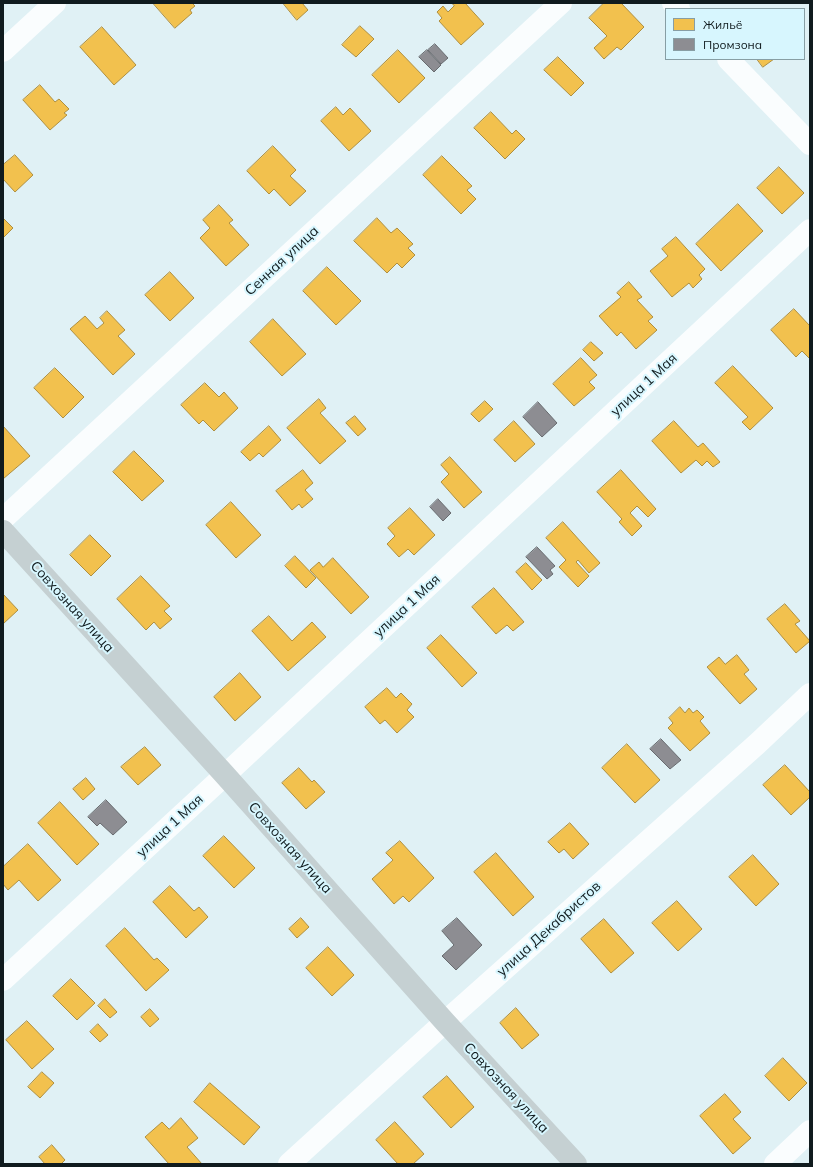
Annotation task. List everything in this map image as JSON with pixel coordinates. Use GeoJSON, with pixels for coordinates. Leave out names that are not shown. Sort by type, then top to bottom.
{"type":"FeatureCollection","features":[{"type":"Feature","properties":{"kind":"main road","name":"Совхозная улица"},"geometry":{"type":"LineString","coordinates":[[3,531],[225,775],[445,1022],[576,1164]]}},
{"type":"Feature","properties":{"kind":"street"},"geometry":{"type":"LineString","coordinates":[[3,51],[55,3]]}},
{"type":"Feature","properties":{"kind":"street","name":"Сенная улица"},"geometry":{"type":"LineString","coordinates":[[3,519],[561,3]]}},
{"type":"Feature","properties":{"kind":"street"},"geometry":{"type":"LineString","coordinates":[[729,60],[810,144]]}},
{"type":"Feature","properties":{"kind":"street","name":"улица 1 Мая"},"geometry":{"type":"LineString","coordinates":[[3,980],[810,230]]}},
{"type":"Feature","properties":{"kind":"street","name":"улица Декабристов"},"geometry":{"type":"LineString","coordinates":[[289,1164],[445,1022],[757,744],[810,694]]}},
{"type":"Feature","properties":{"kind":"street"},"geometry":{"type":"LineString","coordinates":[[775,1164],[810,1131]]}},
{"type":"Feature","properties":{"kind":"building: Жильё"},"geometry":{"type":"Polygon","coordinates":[[[153,3],[192,3],[195,6],[190,10],[192,13],[175,28],[153,3]]]}},
{"type":"Feature","properties":{"kind":"building: Жильё"},"geometry":{"type":"Polygon","coordinates":[[[283,3],[302,3],[308,10],[297,20],[283,3]]]}},
{"type":"Feature","properties":{"kind":"building: Жильё"},"geometry":{"type":"Polygon","coordinates":[[[452,3],[465,3],[484,24],[461,45],[439,21],[442,18],[437,12],[443,6],[448,12],[454,6],[452,3]]]}},
{"type":"Feature","properties":{"kind":"building: Жильё"},"geometry":{"type":"Polygon","coordinates":[[[604,3],[621,3],[644,27],[621,50],[617,47],[604,59],[594,48],[607,36],[589,18],[604,3]]]}},
{"type":"Feature","properties":{"kind":"building: Жильё"},"geometry":{"type":"Polygon","coordinates":[[[360,26],[374,39],[356,57],[342,45],[360,26]]]}},
{"type":"Feature","properties":{"kind":"building: Жильё"},"geometry":{"type":"Polygon","coordinates":[[[102,27],[136,65],[114,85],[80,47],[102,27]]]}},
{"type":"Feature","properties":{"kind":"building: Жильё"},"geometry":{"type":"Polygon","coordinates":[[[398,50],[425,78],[399,103],[372,75],[398,50]]]}},
{"type":"Feature","properties":{"kind":"building: Жильё"},"geometry":{"type":"Polygon","coordinates":[[[558,57],[584,83],[571,96],[544,70],[558,57]]]}},
{"type":"Feature","properties":{"kind":"building: Жильё"},"geometry":{"type":"Polygon","coordinates":[[[758,60],[773,60],[763,67],[758,60]]]}},
{"type":"Feature","properties":{"kind":"building: Жильё"},"geometry":{"type":"Polygon","coordinates":[[[40,85],[55,102],[59,99],[69,109],[64,113],[67,115],[50,130],[23,100],[40,85]]]}},
{"type":"Feature","properties":{"kind":"building: Жильё"},"geometry":{"type":"Polygon","coordinates":[[[336,107],[343,115],[350,108],[371,131],[349,151],[321,121],[336,107]]]}},
{"type":"Feature","properties":{"kind":"building: Жильё"},"geometry":{"type":"Polygon","coordinates":[[[491,112],[512,134],[516,130],[525,139],[505,159],[474,128],[491,112]]]}},
{"type":"Feature","properties":{"kind":"building: Жильё"},"geometry":{"type":"Polygon","coordinates":[[[273,146],[296,170],[290,176],[306,191],[290,206],[274,189],[269,194],[247,171],[273,146]]]}},
{"type":"Feature","properties":{"kind":"building: Жильё"},"geometry":{"type":"Polygon","coordinates":[[[15,155],[33,175],[15,192],[3,179],[3,165],[15,155]]]}},
{"type":"Feature","properties":{"kind":"building: Жильё"},"geometry":{"type":"Polygon","coordinates":[[[442,156],[472,186],[467,190],[476,199],[461,214],[423,175],[442,156]]]}},
{"type":"Feature","properties":{"kind":"building: Жильё"},"geometry":{"type":"Polygon","coordinates":[[[779,167],[804,193],[782,214],[757,188],[779,167]]]}},
{"type":"Feature","properties":{"kind":"building: Жильё"},"geometry":{"type":"Polygon","coordinates":[[[738,204],[763,231],[721,271],[696,244],[738,204]]]}},
{"type":"Feature","properties":{"kind":"building: Жильё"},"geometry":{"type":"Polygon","coordinates":[[[219,205],[233,220],[229,223],[249,245],[226,266],[200,238],[210,228],[203,220],[219,205]]]}},
{"type":"Feature","properties":{"kind":"building: Жильё"},"geometry":{"type":"Polygon","coordinates":[[[3,218],[13,228],[3,238],[3,218]]]}},
{"type":"Feature","properties":{"kind":"building: Жильё"},"geometry":{"type":"Polygon","coordinates":[[[377,218],[391,233],[397,228],[413,244],[408,248],[415,255],[402,268],[397,263],[387,273],[354,241],[377,218]]]}},
{"type":"Feature","properties":{"kind":"building: Жильё"},"geometry":{"type":"Polygon","coordinates":[[[676,237],[705,269],[699,275],[702,279],[693,288],[689,283],[672,297],[650,271],[668,256],[662,249],[676,237]]]}},
{"type":"Feature","properties":{"kind":"building: Жильё"},"geometry":{"type":"Polygon","coordinates":[[[327,267],[361,301],[336,325],[303,291],[327,267]]]}},
{"type":"Feature","properties":{"kind":"building: Жильё"},"geometry":{"type":"Polygon","coordinates":[[[170,272],[194,298],[170,321],[145,295],[170,272]]]}},
{"type":"Feature","properties":{"kind":"building: Жильё"},"geometry":{"type":"Polygon","coordinates":[[[629,282],[642,297],[637,300],[653,317],[648,321],[657,330],[636,349],[621,332],[617,336],[599,316],[621,297],[617,293],[629,282]]]}},
{"type":"Feature","properties":{"kind":"building: Жильё"},"geometry":{"type":"Polygon","coordinates":[[[794,309],[810,326],[810,359],[802,351],[796,357],[771,330],[794,309]]]}},
{"type":"Feature","properties":{"kind":"building: Жильё"},"geometry":{"type":"Polygon","coordinates":[[[107,311],[125,330],[118,336],[135,354],[113,375],[70,329],[85,316],[97,329],[104,323],[100,318],[107,311]]]}},
{"type":"Feature","properties":{"kind":"building: Жильё"},"geometry":{"type":"Polygon","coordinates":[[[273,319],[306,354],[282,376],[250,342],[273,319]]]}},
{"type":"Feature","properties":{"kind":"building: Жильё"},"geometry":{"type":"Polygon","coordinates":[[[591,342],[603,353],[594,361],[583,350],[591,342]]]}},
{"type":"Feature","properties":{"kind":"building: Жильё"},"geometry":{"type":"Polygon","coordinates":[[[581,358],[597,375],[589,382],[595,388],[574,406],[553,384],[581,358]]]}},
{"type":"Feature","properties":{"kind":"building: Жильё"},"geometry":{"type":"Polygon","coordinates":[[[733,366],[773,408],[750,430],[742,422],[748,417],[715,383],[733,366]]]}},
{"type":"Feature","properties":{"kind":"building: Жильё"},"geometry":{"type":"Polygon","coordinates":[[[55,368],[84,397],[63,418],[34,388],[55,368]]]}},
{"type":"Feature","properties":{"kind":"building: Жильё"},"geometry":{"type":"Polygon","coordinates":[[[205,383],[219,397],[224,392],[238,408],[214,431],[203,420],[199,424],[181,405],[205,383]]]}},
{"type":"Feature","properties":{"kind":"building: Жильё"},"geometry":{"type":"Polygon","coordinates":[[[319,399],[326,408],[320,413],[346,441],[320,464],[287,428],[319,399]]]}},
{"type":"Feature","properties":{"kind":"building: Жильё"},"geometry":{"type":"Polygon","coordinates":[[[485,401],[493,409],[479,422],[471,414],[485,401]]]}},
{"type":"Feature","properties":{"kind":"building: Жильё"},"geometry":{"type":"Polygon","coordinates":[[[355,416],[366,429],[358,436],[346,423],[355,416]]]}},
{"type":"Feature","properties":{"kind":"building: Жильё"},"geometry":{"type":"Polygon","coordinates":[[[514,421],[535,444],[515,462],[494,440],[514,421]]]}},
{"type":"Feature","properties":{"kind":"building: Жильё"},"geometry":{"type":"Polygon","coordinates":[[[674,421],[698,447],[703,443],[720,462],[713,467],[707,461],[702,466],[696,460],[681,473],[652,441],[674,421]]]}},
{"type":"Feature","properties":{"kind":"building: Жильё"},"geometry":{"type":"Polygon","coordinates":[[[3,426],[30,456],[3,479],[3,426]]]}},
{"type":"Feature","properties":{"kind":"building: Жильё"},"geometry":{"type":"Polygon","coordinates":[[[269,426],[281,440],[263,457],[259,453],[250,461],[241,452],[269,426]]]}},
{"type":"Feature","properties":{"kind":"building: Жильё"},"geometry":{"type":"Polygon","coordinates":[[[134,451],[164,481],[142,501],[113,472],[134,451]]]}},
{"type":"Feature","properties":{"kind":"building: Жильё"},"geometry":{"type":"Polygon","coordinates":[[[450,457],[482,492],[464,508],[441,482],[449,474],[441,465],[450,457]]]}},
{"type":"Feature","properties":{"kind":"building: Жильё"},"geometry":{"type":"Polygon","coordinates":[[[303,470],[313,483],[305,490],[313,499],[302,508],[299,504],[292,510],[276,491],[303,470]]]}},
{"type":"Feature","properties":{"kind":"building: Жильё"},"geometry":{"type":"Polygon","coordinates":[[[621,470],[656,509],[648,517],[637,506],[630,513],[642,526],[632,536],[619,522],[622,519],[597,492],[621,470]]]}},
{"type":"Feature","properties":{"kind":"building: Жильё"},"geometry":{"type":"Polygon","coordinates":[[[231,502],[261,535],[236,558],[206,525],[231,502]]]}},
{"type":"Feature","properties":{"kind":"building: Жильё"},"geometry":{"type":"Polygon","coordinates":[[[410,508],[435,535],[414,555],[408,549],[399,557],[387,544],[395,536],[388,528],[410,508]]]}},
{"type":"Feature","properties":{"kind":"building: Жильё"},"geometry":{"type":"Polygon","coordinates":[[[563,522],[600,563],[589,573],[578,560],[576,562],[589,576],[578,587],[559,567],[566,560],[546,538],[563,522]]]}},
{"type":"Feature","properties":{"kind":"building: Жильё"},"geometry":{"type":"Polygon","coordinates":[[[90,535],[111,556],[91,576],[70,555],[90,535]]]}},
{"type":"Feature","properties":{"kind":"building: Жильё"},"geometry":{"type":"Polygon","coordinates":[[[295,556],[316,578],[306,588],[285,566],[295,556]]]}},
{"type":"Feature","properties":{"kind":"building: Жильё"},"geometry":{"type":"Polygon","coordinates":[[[333,558],[369,597],[351,614],[310,570],[319,562],[323,567],[333,558]]]}},
{"type":"Feature","properties":{"kind":"building: Жильё"},"geometry":{"type":"Polygon","coordinates":[[[526,563],[542,580],[532,590],[516,572],[526,563]]]}},
{"type":"Feature","properties":{"kind":"building: Жильё"},"geometry":{"type":"Polygon","coordinates":[[[141,576],[170,606],[164,611],[172,619],[160,629],[154,622],[146,630],[117,599],[141,576]]]}},
{"type":"Feature","properties":{"kind":"building: Жильё"},"geometry":{"type":"Polygon","coordinates":[[[494,588],[524,622],[513,631],[507,625],[496,634],[472,607],[494,588]]]}},
{"type":"Feature","properties":{"kind":"building: Жильё"},"geometry":{"type":"Polygon","coordinates":[[[3,594],[18,610],[3,624],[3,594]]]}},
{"type":"Feature","properties":{"kind":"building: Жильё"},"geometry":{"type":"Polygon","coordinates":[[[785,604],[800,621],[795,624],[810,641],[796,653],[767,619],[785,604]]]}},
{"type":"Feature","properties":{"kind":"building: Жильё"},"geometry":{"type":"Polygon","coordinates":[[[269,616],[292,641],[312,622],[326,637],[288,671],[252,631],[269,616]]]}},
{"type":"Feature","properties":{"kind":"building: Жильё"},"geometry":{"type":"Polygon","coordinates":[[[441,635],[477,673],[462,687],[427,648],[441,635]]]}},
{"type":"Feature","properties":{"kind":"building: Жильё"},"geometry":{"type":"Polygon","coordinates":[[[737,655],[749,670],[744,674],[757,689],[740,704],[707,667],[719,657],[725,664],[737,655]]]}},
{"type":"Feature","properties":{"kind":"building: Жильё"},"geometry":{"type":"Polygon","coordinates":[[[240,673],[261,697],[235,721],[214,697],[240,673]]]}},
{"type":"Feature","properties":{"kind":"building: Жильё"},"geometry":{"type":"Polygon","coordinates":[[[387,688],[396,698],[401,693],[412,704],[407,710],[414,717],[397,733],[385,720],[380,724],[365,707],[387,688]]]}},
{"type":"Feature","properties":{"kind":"building: Жильё"},"geometry":{"type":"Polygon","coordinates":[[[680,707],[685,713],[689,708],[693,713],[697,710],[704,717],[700,721],[710,733],[690,751],[668,728],[673,723],[669,718],[680,707]]]}},
{"type":"Feature","properties":{"kind":"building: Жильё"},"geometry":{"type":"Polygon","coordinates":[[[627,744],[660,780],[635,803],[602,768],[627,744]]]}},
{"type":"Feature","properties":{"kind":"building: Жильё"},"geometry":{"type":"Polygon","coordinates":[[[145,747],[161,765],[138,785],[121,767],[145,747]]]}},
{"type":"Feature","properties":{"kind":"building: Жильё"},"geometry":{"type":"Polygon","coordinates":[[[785,765],[810,792],[810,797],[791,815],[763,785],[785,765]]]}},
{"type":"Feature","properties":{"kind":"building: Жильё"},"geometry":{"type":"Polygon","coordinates":[[[299,768],[312,782],[314,780],[325,792],[306,809],[282,783],[299,768]]]}},
{"type":"Feature","properties":{"kind":"building: Жильё"},"geometry":{"type":"Polygon","coordinates":[[[86,778],[95,789],[83,800],[73,789],[86,778]]]}},
{"type":"Feature","properties":{"kind":"building: Жильё"},"geometry":{"type":"Polygon","coordinates":[[[60,802],[99,844],[77,865],[38,823],[60,802]]]}},
{"type":"Feature","properties":{"kind":"building: Жильё"},"geometry":{"type":"Polygon","coordinates":[[[570,823],[589,844],[573,859],[564,849],[559,853],[548,842],[570,823]]]}},
{"type":"Feature","properties":{"kind":"building: Жильё"},"geometry":{"type":"Polygon","coordinates":[[[224,836],[255,868],[234,888],[203,856],[224,836]]]}},
{"type":"Feature","properties":{"kind":"building: Жильё"},"geometry":{"type":"Polygon","coordinates":[[[400,841],[434,878],[409,902],[403,896],[394,904],[372,879],[393,860],[386,853],[400,841]]]}},
{"type":"Feature","properties":{"kind":"building: Жильё"},"geometry":{"type":"Polygon","coordinates":[[[28,844],[61,880],[38,901],[19,880],[8,890],[3,884],[3,867],[28,844]]]}},
{"type":"Feature","properties":{"kind":"building: Жильё"},"geometry":{"type":"Polygon","coordinates":[[[496,853],[534,897],[513,916],[474,872],[496,853]]]}},
{"type":"Feature","properties":{"kind":"building: Жильё"},"geometry":{"type":"Polygon","coordinates":[[[753,855],[779,884],[756,906],[729,877],[753,855]]]}},
{"type":"Feature","properties":{"kind":"building: Жильё"},"geometry":{"type":"Polygon","coordinates":[[[170,886],[194,911],[199,907],[208,917],[186,938],[153,902],[170,886]]]}},
{"type":"Feature","properties":{"kind":"building: Жильё"},"geometry":{"type":"Polygon","coordinates":[[[677,901],[702,929],[678,951],[652,923],[677,901]]]}},
{"type":"Feature","properties":{"kind":"building: Жильё"},"geometry":{"type":"Polygon","coordinates":[[[301,918],[309,927],[297,938],[289,929],[301,918]]]}},
{"type":"Feature","properties":{"kind":"building: Жильё"},"geometry":{"type":"Polygon","coordinates":[[[604,919],[634,953],[611,973],[581,939],[604,919]]]}},
{"type":"Feature","properties":{"kind":"building: Жильё"},"geometry":{"type":"Polygon","coordinates":[[[125,928],[154,960],[157,958],[169,970],[146,991],[106,946],[125,928]]]}},
{"type":"Feature","properties":{"kind":"building: Жильё"},"geometry":{"type":"Polygon","coordinates":[[[328,947],[354,975],[332,996],[306,968],[328,947]]]}},
{"type":"Feature","properties":{"kind":"building: Жильё"},"geometry":{"type":"Polygon","coordinates":[[[71,979],[95,1003],[77,1020],[53,996],[71,979]]]}},
{"type":"Feature","properties":{"kind":"building: Жильё"},"geometry":{"type":"Polygon","coordinates":[[[105,999],[117,1012],[110,1018],[98,1006],[105,999]]]}},
{"type":"Feature","properties":{"kind":"building: Жильё"},"geometry":{"type":"Polygon","coordinates":[[[516,1008],[539,1035],[522,1049],[500,1023],[516,1008]]]}},
{"type":"Feature","properties":{"kind":"building: Жильё"},"geometry":{"type":"Polygon","coordinates":[[[150,1009],[159,1019],[150,1027],[141,1017],[150,1009]]]}},
{"type":"Feature","properties":{"kind":"building: Жильё"},"geometry":{"type":"Polygon","coordinates":[[[27,1021],[54,1049],[32,1069],[6,1040],[27,1021]]]}},
{"type":"Feature","properties":{"kind":"building: Жильё"},"geometry":{"type":"Polygon","coordinates":[[[98,1024],[108,1035],[100,1042],[90,1032],[98,1024]]]}},
{"type":"Feature","properties":{"kind":"building: Жильё"},"geometry":{"type":"Polygon","coordinates":[[[783,1058],[807,1083],[789,1101],[765,1076],[783,1058]]]}},
{"type":"Feature","properties":{"kind":"building: Жильё"},"geometry":{"type":"Polygon","coordinates":[[[42,1072],[54,1083],[40,1098],[28,1087],[42,1072]]]}},
{"type":"Feature","properties":{"kind":"building: Жильё"},"geometry":{"type":"Polygon","coordinates":[[[447,1076],[474,1107],[451,1128],[423,1097],[447,1076]]]}},
{"type":"Feature","properties":{"kind":"building: Жильё"},"geometry":{"type":"Polygon","coordinates":[[[210,1083],[260,1127],[244,1145],[194,1102],[210,1083]]]}},
{"type":"Feature","properties":{"kind":"building: Жильё"},"geometry":{"type":"Polygon","coordinates":[[[725,1094],[741,1112],[733,1119],[751,1138],[733,1154],[700,1116],[725,1094]]]}},
{"type":"Feature","properties":{"kind":"building: Жильё"},"geometry":{"type":"Polygon","coordinates":[[[181,1118],[198,1138],[187,1147],[202,1164],[169,1164],[145,1137],[162,1122],[169,1129],[181,1118]]]}},
{"type":"Feature","properties":{"kind":"building: Жильё"},"geometry":{"type":"Polygon","coordinates":[[[395,1122],[424,1154],[413,1164],[398,1164],[376,1140],[395,1122]]]}},
{"type":"Feature","properties":{"kind":"building: Жильё"},"geometry":{"type":"Polygon","coordinates":[[[52,1145],[65,1160],[61,1164],[45,1164],[39,1157],[52,1145]]]}},
{"type":"Feature","properties":{"kind":"building: Промзона"},"geometry":{"type":"Polygon","coordinates":[[[435,44],[448,58],[441,64],[428,50],[435,44]]]}},
{"type":"Feature","properties":{"kind":"building: Промзона"},"geometry":{"type":"Polygon","coordinates":[[[427,50],[441,65],[434,72],[419,57],[427,50]]]}},
{"type":"Feature","properties":{"kind":"building: Промзона"},"geometry":{"type":"Polygon","coordinates":[[[538,402],[557,423],[542,437],[523,417],[538,402]]]}},
{"type":"Feature","properties":{"kind":"building: Промзона"},"geometry":{"type":"Polygon","coordinates":[[[438,499],[451,513],[443,521],[430,507],[438,499]]]}},
{"type":"Feature","properties":{"kind":"building: Промзона"},"geometry":{"type":"Polygon","coordinates":[[[537,547],[555,566],[550,570],[553,574],[547,579],[526,557],[537,547]]]}},
{"type":"Feature","properties":{"kind":"building: Промзона"},"geometry":{"type":"Polygon","coordinates":[[[661,739],[681,760],[670,769],[650,749],[661,739]]]}},
{"type":"Feature","properties":{"kind":"building: Промзона"},"geometry":{"type":"Polygon","coordinates":[[[106,800],[127,822],[113,835],[100,823],[97,826],[88,817],[106,800]]]}},
{"type":"Feature","properties":{"kind":"building: Промзона"},"geometry":{"type":"Polygon","coordinates":[[[457,918],[482,945],[456,970],[442,956],[454,945],[442,931],[457,918]]]}}]}
